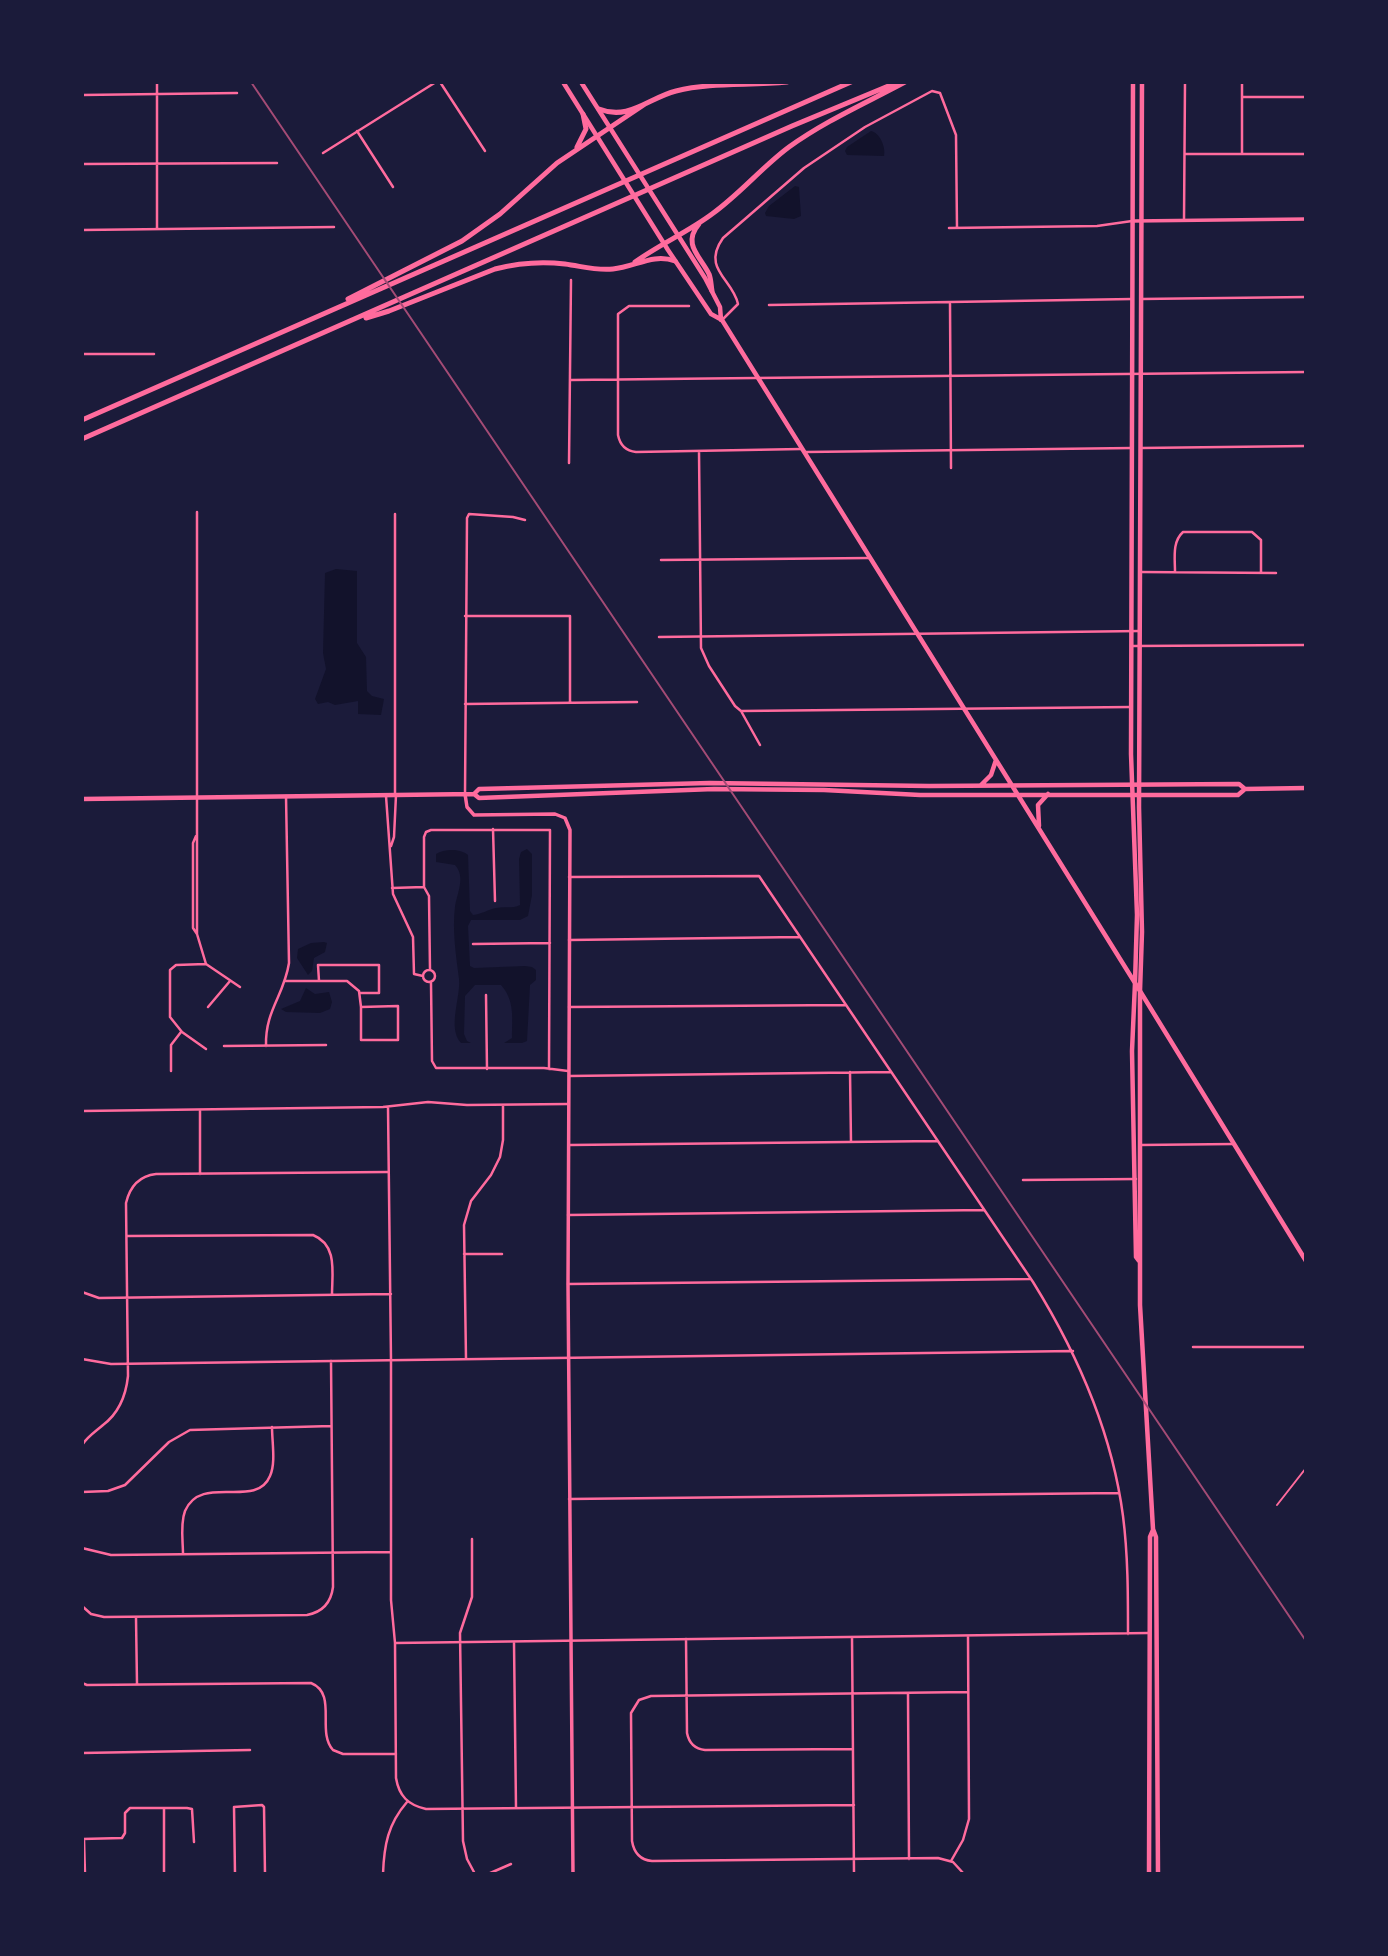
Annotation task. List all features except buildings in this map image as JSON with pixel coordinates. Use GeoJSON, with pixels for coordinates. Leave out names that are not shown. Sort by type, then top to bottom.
{"type":"FeatureCollection","features":[{"type":"Feature","properties":{"kind":"highway"},"geometry":{"type":"LineString","coordinates":[[599,108],[608,113],[621,114],[665,94],[693,88],[786,82]]}},
{"type":"Feature","properties":{"kind":"highway"},"geometry":{"type":"LineString","coordinates":[[82,420],[403,275],[851,82]]}},
{"type":"Feature","properties":{"kind":"highway"},"geometry":{"type":"LineString","coordinates":[[388,309],[416,292],[898,82]]}},
{"type":"Feature","properties":{"kind":"highway"},"geometry":{"type":"LineString","coordinates":[[632,264],[704,219],[802,138],[905,82]]}},
{"type":"Feature","properties":{"kind":"highway"},"geometry":{"type":"LineString","coordinates":[[403,275],[479,230],[575,150],[646,104]]}},
{"type":"Feature","properties":{"kind":"highway"},"geometry":{"type":"LineString","coordinates":[[575,150],[586,129],[583,114]]}},
{"type":"Feature","properties":{"kind":"highway"},"geometry":{"type":"LineString","coordinates":[[704,219],[695,229],[691,243],[710,276],[712,290]]}},
{"type":"Feature","properties":{"kind":"highway"},"geometry":{"type":"LineString","coordinates":[[82,439],[353,321],[420,299],[487,272],[511,265],[547,262],[603,270],[660,257],[676,261]]}},
{"type":"Feature","properties":{"kind":"main road"},"geometry":{"type":"LineString","coordinates":[[563,82],[711,314],[722,320]]}},
{"type":"Feature","properties":{"kind":"main road"},"geometry":{"type":"LineString","coordinates":[[580,82],[599,108],[712,290],[720,307],[722,320],[757,378],[1306,1261]]}},
{"type":"Feature","properties":{"kind":"main road"},"geometry":{"type":"LineString","coordinates":[[1133,82],[1131,785],[1137,915],[1132,1051],[1136,1257],[1139,1261]]}},
{"type":"Feature","properties":{"kind":"main road"},"geometry":{"type":"LineString","coordinates":[[1142,82],[1142,920],[1139,1261],[1153,1530],[1156,1536],[1158,1874]]}},
{"type":"Feature","properties":{"kind":"main road"},"geometry":{"type":"LineString","coordinates":[[980,786],[991,775],[996,759]]}},
{"type":"Feature","properties":{"kind":"main road"},"geometry":{"type":"LineString","coordinates":[[474,794],[479,789],[710,783],[980,786],[1239,784],[1245,789]]}},
{"type":"Feature","properties":{"kind":"main road"},"geometry":{"type":"LineString","coordinates":[[82,799],[465,794],[474,794],[479,798],[518,798],[714,789],[909,795],[1238,795],[1245,789],[1306,788]]}},
{"type":"Feature","properties":{"kind":"main road"},"geometry":{"type":"LineString","coordinates":[[1039,830],[1037,807],[1049,793]]}},
{"type":"Feature","properties":{"kind":"main road"},"geometry":{"type":"LineString","coordinates":[[1149,1874],[1150,1536],[1153,1530]]}},
{"type":"Feature","properties":{"kind":"street"},"geometry":{"type":"LineString","coordinates":[[157,82],[157,229]]}},
{"type":"Feature","properties":{"kind":"street"},"geometry":{"type":"LineString","coordinates":[[323,153],[438,82],[485,151]]}},
{"type":"Feature","properties":{"kind":"street"},"geometry":{"type":"LineString","coordinates":[[1185,82],[1185,220]]}},
{"type":"Feature","properties":{"kind":"street"},"geometry":{"type":"LineString","coordinates":[[1242,82],[1242,154]]}},
{"type":"Feature","properties":{"kind":"street"},"geometry":{"type":"LineString","coordinates":[[722,320],[738,304],[737,298],[720,276],[716,260],[718,247],[727,234],[804,168],[863,128],[929,91],[938,91],[956,135],[957,228]]}},
{"type":"Feature","properties":{"kind":"street"},"geometry":{"type":"LineString","coordinates":[[82,95],[237,93]]}},
{"type":"Feature","properties":{"kind":"street"},"geometry":{"type":"LineString","coordinates":[[1242,97],[1305,97]]}},
{"type":"Feature","properties":{"kind":"street"},"geometry":{"type":"LineString","coordinates":[[357,131],[393,187]]}},
{"type":"Feature","properties":{"kind":"street"},"geometry":{"type":"LineString","coordinates":[[1185,154],[1306,154]]}},
{"type":"Feature","properties":{"kind":"street"},"geometry":{"type":"LineString","coordinates":[[82,164],[277,163]]}},
{"type":"Feature","properties":{"kind":"street"},"geometry":{"type":"LineString","coordinates":[[949,228],[1097,226],[1142,220],[1306,219]]}},
{"type":"Feature","properties":{"kind":"street"},"geometry":{"type":"LineString","coordinates":[[82,230],[334,226]]}},
{"type":"Feature","properties":{"kind":"street"},"geometry":{"type":"LineString","coordinates":[[569,463],[571,280]]}},
{"type":"Feature","properties":{"kind":"street"},"geometry":{"type":"LineString","coordinates":[[1140,299],[1306,298]]}},
{"type":"Feature","properties":{"kind":"street"},"geometry":{"type":"LineString","coordinates":[[769,305],[1132,299]]}},
{"type":"Feature","properties":{"kind":"street"},"geometry":{"type":"LineString","coordinates":[[950,302],[951,468]]}},
{"type":"Feature","properties":{"kind":"street"},"geometry":{"type":"LineString","coordinates":[[689,306],[630,306],[621,310],[618,316],[619,442],[624,448],[634,452],[769,449],[813,453],[1132,448]]}},
{"type":"Feature","properties":{"kind":"street"},"geometry":{"type":"LineString","coordinates":[[82,354],[154,354]]}},
{"type":"Feature","properties":{"kind":"street"},"geometry":{"type":"LineString","coordinates":[[571,380],[1306,372]]}},
{"type":"Feature","properties":{"kind":"street"},"geometry":{"type":"LineString","coordinates":[[1140,448],[1306,446]]}},
{"type":"Feature","properties":{"kind":"street"},"geometry":{"type":"LineString","coordinates":[[699,450],[701,636],[705,661],[741,711],[760,745]]}},
{"type":"Feature","properties":{"kind":"street"},"geometry":{"type":"LineString","coordinates":[[197,512],[196,836],[193,844],[192,913],[193,928],[206,964]]}},
{"type":"Feature","properties":{"kind":"street"},"geometry":{"type":"LineString","coordinates":[[391,846],[394,837],[395,795],[395,514]]}},
{"type":"Feature","properties":{"kind":"street"},"geometry":{"type":"LineString","coordinates":[[525,520],[470,514],[467,518],[465,794],[467,807],[474,815],[555,814],[569,823],[568,1358],[573,1874]]}},
{"type":"Feature","properties":{"kind":"street"},"geometry":{"type":"LineString","coordinates":[[1175,572],[1175,544],[1182,531],[1252,532],[1261,540],[1261,572]]}},
{"type":"Feature","properties":{"kind":"street"},"geometry":{"type":"LineString","coordinates":[[660,560],[869,558]]}},
{"type":"Feature","properties":{"kind":"street"},"geometry":{"type":"LineString","coordinates":[[1140,572],[1276,572]]}},
{"type":"Feature","properties":{"kind":"street"},"geometry":{"type":"LineString","coordinates":[[465,616],[570,616],[570,703]]}},
{"type":"Feature","properties":{"kind":"street"},"geometry":{"type":"LineString","coordinates":[[659,636],[1140,631]]}},
{"type":"Feature","properties":{"kind":"street"},"geometry":{"type":"LineString","coordinates":[[1131,646],[1305,645]]}},
{"type":"Feature","properties":{"kind":"street"},"geometry":{"type":"LineString","coordinates":[[465,704],[637,702]]}},
{"type":"Feature","properties":{"kind":"street"},"geometry":{"type":"LineString","coordinates":[[741,711],[1131,707]]}},
{"type":"Feature","properties":{"kind":"street"},"geometry":{"type":"LineString","coordinates":[[386,795],[395,903],[413,937],[414,974],[423,976]]}},
{"type":"Feature","properties":{"kind":"street"},"geometry":{"type":"LineString","coordinates":[[266,1046],[268,1018],[286,981],[289,963],[286,796]]}},
{"type":"Feature","properties":{"kind":"street"},"geometry":{"type":"LineString","coordinates":[[494,829],[495,901]]}},
{"type":"Feature","properties":{"kind":"street"},"geometry":{"type":"LineString","coordinates":[[549,1069],[550,830],[426,832],[424,887],[429,896],[430,970],[436,976],[431,982],[432,1062],[435,1067],[549,1069],[568,1073],[891,1072]]}},
{"type":"Feature","properties":{"kind":"street"},"geometry":{"type":"LineString","coordinates":[[569,877],[759,876],[1030,1279],[1073,1351],[1100,1421],[1119,1493],[1127,1566],[1128,1634]]}},
{"type":"Feature","properties":{"kind":"street"},"geometry":{"type":"LineString","coordinates":[[392,888],[424,887]]}},
{"type":"Feature","properties":{"kind":"street"},"geometry":{"type":"LineString","coordinates":[[569,940],[800,937]]}},
{"type":"Feature","properties":{"kind":"street"},"geometry":{"type":"LineString","coordinates":[[473,944],[550,943]]}},
{"type":"Feature","properties":{"kind":"street"},"geometry":{"type":"LineString","coordinates":[[206,1049],[182,1032],[169,1013],[169,971],[176,965],[206,964],[240,987]]}},
{"type":"Feature","properties":{"kind":"street"},"geometry":{"type":"LineString","coordinates":[[318,981],[318,965],[379,965],[379,993],[360,993]]}},
{"type":"Feature","properties":{"kind":"street"},"geometry":{"type":"LineString","coordinates":[[423,976],[430,970]]}},
{"type":"Feature","properties":{"kind":"street"},"geometry":{"type":"LineString","coordinates":[[423,976],[426,982],[431,982]]}},
{"type":"Feature","properties":{"kind":"street"},"geometry":{"type":"LineString","coordinates":[[208,1007],[230,981]]}},
{"type":"Feature","properties":{"kind":"street"},"geometry":{"type":"LineString","coordinates":[[286,981],[345,981],[355,986],[360,993],[361,1040],[398,1040],[398,1006],[361,1007]]}},
{"type":"Feature","properties":{"kind":"street"},"geometry":{"type":"LineString","coordinates":[[486,995],[487,1069]]}},
{"type":"Feature","properties":{"kind":"street"},"geometry":{"type":"LineString","coordinates":[[568,1007],[846,1005]]}},
{"type":"Feature","properties":{"kind":"street"},"geometry":{"type":"LineString","coordinates":[[171,1071],[171,1045],[182,1032]]}},
{"type":"Feature","properties":{"kind":"street"},"geometry":{"type":"LineString","coordinates":[[224,1046],[326,1045]]}},
{"type":"Feature","properties":{"kind":"street"},"geometry":{"type":"LineString","coordinates":[[850,1072],[851,1142]]}},
{"type":"Feature","properties":{"kind":"street"},"geometry":{"type":"LineString","coordinates":[[82,1111],[388,1107],[428,1102],[467,1105],[568,1104]]}},
{"type":"Feature","properties":{"kind":"street"},"geometry":{"type":"LineString","coordinates":[[466,1359],[464,1225],[470,1205],[494,1169],[502,1151],[503,1105]]}},
{"type":"Feature","properties":{"kind":"street"},"geometry":{"type":"LineString","coordinates":[[388,1107],[391,1600],[395,1643],[397,1785],[407,1802],[423,1809],[854,1805]]}},
{"type":"Feature","properties":{"kind":"street"},"geometry":{"type":"LineString","coordinates":[[200,1109],[200,1174]]}},
{"type":"Feature","properties":{"kind":"street"},"geometry":{"type":"LineString","coordinates":[[568,1145],[937,1141]]}},
{"type":"Feature","properties":{"kind":"street"},"geometry":{"type":"LineString","coordinates":[[1140,1145],[1234,1144]]}},
{"type":"Feature","properties":{"kind":"street"},"geometry":{"type":"LineString","coordinates":[[82,1445],[108,1421],[121,1404],[128,1382],[127,1200],[134,1184],[152,1175],[389,1172]]}},
{"type":"Feature","properties":{"kind":"street"},"geometry":{"type":"LineString","coordinates":[[1023,1180],[1136,1179]]}},
{"type":"Feature","properties":{"kind":"street"},"geometry":{"type":"LineString","coordinates":[[568,1215],[984,1210]]}},
{"type":"Feature","properties":{"kind":"street"},"geometry":{"type":"LineString","coordinates":[[127,1236],[313,1235],[324,1241],[330,1251],[332,1295]]}},
{"type":"Feature","properties":{"kind":"street"},"geometry":{"type":"LineString","coordinates":[[464,1254],[502,1254]]}},
{"type":"Feature","properties":{"kind":"street"},"geometry":{"type":"LineString","coordinates":[[568,1284],[1030,1279]]}},
{"type":"Feature","properties":{"kind":"street"},"geometry":{"type":"LineString","coordinates":[[82,1292],[98,1298],[391,1294]]}},
{"type":"Feature","properties":{"kind":"street"},"geometry":{"type":"LineString","coordinates":[[1193,1347],[1306,1347]]}},
{"type":"Feature","properties":{"kind":"street"},"geometry":{"type":"LineString","coordinates":[[82,1359],[103,1363],[128,1363],[1073,1351]]}},
{"type":"Feature","properties":{"kind":"street"},"geometry":{"type":"LineString","coordinates":[[82,1605],[88,1612],[100,1617],[315,1613],[326,1606],[332,1595],[333,1553],[331,1361]]}},
{"type":"Feature","properties":{"kind":"street"},"geometry":{"type":"LineString","coordinates":[[82,1492],[106,1491],[125,1485],[169,1442],[186,1432],[203,1428],[331,1426]]}},
{"type":"Feature","properties":{"kind":"street"},"geometry":{"type":"LineString","coordinates":[[183,1554],[184,1515],[193,1500],[211,1492],[254,1490],[268,1480],[272,1468],[272,1427]]}},
{"type":"Feature","properties":{"kind":"street"},"geometry":{"type":"LineString","coordinates":[[569,1499],[1119,1493]]}},
{"type":"Feature","properties":{"kind":"street"},"geometry":{"type":"LineString","coordinates":[[472,1539],[472,1597],[470,1610],[462,1626],[460,1643],[464,1852],[475,1874]]}},
{"type":"Feature","properties":{"kind":"street"},"geometry":{"type":"LineString","coordinates":[[82,1548],[109,1555],[391,1552]]}},
{"type":"Feature","properties":{"kind":"street"},"geometry":{"type":"LineString","coordinates":[[136,1617],[137,1684]]}},
{"type":"Feature","properties":{"kind":"street"},"geometry":{"type":"LineString","coordinates":[[395,1643],[1158,1632]]}},
{"type":"Feature","properties":{"kind":"street"},"geometry":{"type":"LineString","coordinates":[[951,1861],[963,1840],[969,1819],[968,1636]]}},
{"type":"Feature","properties":{"kind":"street"},"geometry":{"type":"LineString","coordinates":[[852,1637],[854,1874]]}},
{"type":"Feature","properties":{"kind":"street"},"geometry":{"type":"LineString","coordinates":[[686,1639],[689,1740],[698,1749],[853,1749]]}},
{"type":"Feature","properties":{"kind":"street"},"geometry":{"type":"LineString","coordinates":[[514,1642],[516,1808]]}},
{"type":"Feature","properties":{"kind":"street"},"geometry":{"type":"LineString","coordinates":[[82,1683],[308,1683],[319,1688],[325,1697],[326,1737],[331,1748],[344,1754],[396,1754]]}},
{"type":"Feature","properties":{"kind":"street"},"geometry":{"type":"LineString","coordinates":[[964,1874],[951,1861],[941,1858],[651,1861],[638,1856],[633,1848],[631,1713],[639,1700],[649,1696],[968,1692]]}},
{"type":"Feature","properties":{"kind":"street"},"geometry":{"type":"LineString","coordinates":[[908,1693],[909,1859]]}},
{"type":"Feature","properties":{"kind":"street"},"geometry":{"type":"LineString","coordinates":[[82,1752],[250,1750]]}},
{"type":"Feature","properties":{"kind":"street"},"geometry":{"type":"LineString","coordinates":[[383,1874],[384,1845],[389,1828],[407,1802]]}},
{"type":"Feature","properties":{"kind":"street"},"geometry":{"type":"LineString","coordinates":[[235,1874],[234,1807],[262,1805],[265,1874]]}},
{"type":"Feature","properties":{"kind":"street"},"geometry":{"type":"LineString","coordinates":[[164,1808],[164,1874]]}},
{"type":"Feature","properties":{"kind":"street"},"geometry":{"type":"LineString","coordinates":[[85,1874],[83,1839],[121,1838],[125,1834],[127,1809],[192,1809],[194,1842]]}},
{"type":"Feature","properties":{"kind":"street"},"geometry":{"type":"LineString","coordinates":[[488,1874],[511,1864]]}},
{"type":"Feature","properties":{"kind":"lane"},"geometry":{"type":"LineString","coordinates":[[1277,1505],[1306,1468]]}},
{"type":"Feature","properties":{"kind":"shaded area"},"geometry":{"type":"Polygon","coordinates":[[[871,131],[882,141],[884,156],[847,155],[847,147],[871,131]]]}},
{"type":"Feature","properties":{"kind":"shaded area"},"geometry":{"type":"Polygon","coordinates":[[[795,186],[799,187],[801,216],[794,219],[766,216],[769,206],[795,186]]]}},
{"type":"Feature","properties":{"kind":"shaded area"},"geometry":{"type":"Polygon","coordinates":[[[336,569],[357,571],[357,643],[366,657],[367,691],[372,696],[384,699],[381,715],[358,714],[358,701],[335,705],[328,702],[318,704],[315,699],[326,669],[323,653],[325,573],[336,569]]]}},
{"type":"Feature","properties":{"kind":"shaded area"},"geometry":{"type":"Polygon","coordinates":[[[527,849],[532,854],[532,895],[528,916],[520,920],[471,920],[468,926],[470,966],[525,966],[536,970],[536,980],[530,985],[527,1041],[504,1043],[512,1038],[512,1017],[509,997],[501,985],[475,985],[465,996],[464,1034],[471,1043],[461,1043],[455,1029],[459,979],[454,925],[460,875],[455,865],[436,862],[436,854],[452,850],[468,855],[470,911],[473,915],[520,905],[519,859],[521,852],[527,849]]]}},
{"type":"Feature","properties":{"kind":"shaded area"},"geometry":{"type":"Polygon","coordinates":[[[311,943],[327,943],[325,952],[314,958],[312,971],[308,975],[297,958],[298,949],[311,943]]]}},
{"type":"Feature","properties":{"kind":"shaded area"},"geometry":{"type":"Polygon","coordinates":[[[306,988],[315,994],[329,992],[332,1002],[330,1009],[320,1013],[286,1012],[281,1009],[300,1001],[306,988]]]}},
{"type":"Feature","properties":{"kind":"railway"},"geometry":{"type":"LineString","coordinates":[[251,82],[1306,1641]]}}]}
